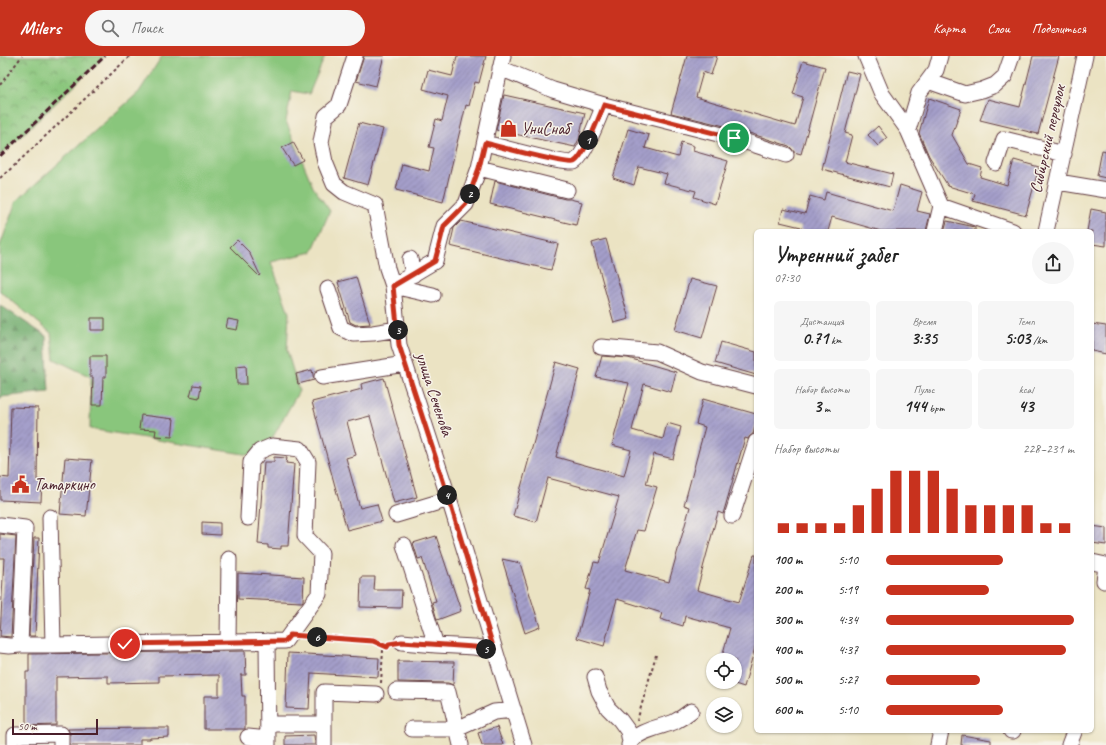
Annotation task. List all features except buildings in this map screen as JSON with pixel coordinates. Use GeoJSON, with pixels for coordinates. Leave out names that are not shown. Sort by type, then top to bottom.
{"type":"FeatureCollection","features":[{"type":"Feature","properties":{"kind":"street","name":"улица Сеченова"},"geometry":{"type":"LineString","coordinates":[[355,56],[339,105],[326,116],[321,142],[325,162],[334,184],[344,192],[375,205],[387,268],[393,286],[399,345],[449,499],[524,745]]}},
{"type":"Feature","properties":{"kind":"street"},"geometry":{"type":"LineString","coordinates":[[866,56],[882,94],[908,130],[941,206],[935,229]]}},
{"type":"Feature","properties":{"kind":"street"},"geometry":{"type":"LineString","coordinates":[[908,130],[919,93],[936,70],[940,56]]}},
{"type":"Feature","properties":{"kind":"street"},"geometry":{"type":"LineString","coordinates":[[928,81],[965,94],[982,90],[995,85],[1005,76],[1012,56]]}},
{"type":"Feature","properties":{"kind":"street","name":"Сибирский переулок"},"geometry":{"type":"LineString","coordinates":[[1046,229],[1085,56]]}},
{"type":"Feature","properties":{"kind":"street"},"geometry":{"type":"LineString","coordinates":[[393,286],[435,261],[444,226],[466,204],[479,168],[502,62],[553,90],[604,105],[734,138],[786,155]]}},
{"type":"Feature","properties":{"kind":"street"},"geometry":{"type":"LineString","coordinates":[[485,143],[549,159],[570,163],[575,162],[582,154],[604,105]]}},
{"type":"Feature","properties":{"kind":"street"},"geometry":{"type":"LineString","coordinates":[[996,163],[1004,139],[1064,154]]}},
{"type":"Feature","properties":{"kind":"street"},"geometry":{"type":"LineString","coordinates":[[479,168],[567,190]]}},
{"type":"Feature","properties":{"kind":"street"},"geometry":{"type":"LineString","coordinates":[[1058,182],[1106,190]]}},
{"type":"Feature","properties":{"kind":"street"},"geometry":{"type":"LineString","coordinates":[[941,206],[976,225],[1001,229]]}},
{"type":"Feature","properties":{"kind":"street"},"geometry":{"type":"LineString","coordinates":[[410,259],[413,275]]}},
{"type":"Feature","properties":{"kind":"street"},"geometry":{"type":"LineString","coordinates":[[393,286],[433,296]]}},
{"type":"Feature","properties":{"kind":"street"},"geometry":{"type":"LineString","coordinates":[[328,288],[341,328],[354,334],[398,329]]}},
{"type":"Feature","properties":{"kind":"street"},"geometry":{"type":"LineString","coordinates":[[601,347],[657,352],[702,372],[754,385]]}},
{"type":"Feature","properties":{"kind":"street"},"geometry":{"type":"LineString","coordinates":[[322,377],[405,364]]}},
{"type":"Feature","properties":{"kind":"street"},"geometry":{"type":"LineString","coordinates":[[0,525],[25,528],[10,645],[285,641],[319,594],[321,553],[305,536],[308,462],[300,449],[272,446],[260,451],[251,462],[248,518]]}},
{"type":"Feature","properties":{"kind":"street"},"geometry":{"type":"LineString","coordinates":[[732,516],[754,448]]}},
{"type":"Feature","properties":{"kind":"street"},"geometry":{"type":"LineString","coordinates":[[396,515],[449,499]]}},
{"type":"Feature","properties":{"kind":"street"},"geometry":{"type":"LineString","coordinates":[[50,517],[53,645]]}},
{"type":"Feature","properties":{"kind":"street"},"geometry":{"type":"LineString","coordinates":[[404,545],[436,645]]}},
{"type":"Feature","properties":{"kind":"street"},"geometry":{"type":"LineString","coordinates":[[228,642],[230,559]]}},
{"type":"Feature","properties":{"kind":"street"},"geometry":{"type":"LineString","coordinates":[[1094,563],[1105,571]]}},
{"type":"Feature","properties":{"kind":"street"},"geometry":{"type":"LineString","coordinates":[[248,737],[268,742],[267,641]]}},
{"type":"Feature","properties":{"kind":"street"},"geometry":{"type":"LineString","coordinates":[[402,642],[474,647],[494,650]]}},
{"type":"Feature","properties":{"kind":"street"},"geometry":{"type":"LineString","coordinates":[[595,677],[599,691],[608,708],[628,731],[630,744]]}},
{"type":"Feature","properties":{"kind":"street"},"geometry":{"type":"LineString","coordinates":[[324,745],[324,692],[379,689]]}},
{"type":"Feature","properties":{"kind":"street"},"geometry":{"type":"LineString","coordinates":[[396,691],[448,692],[461,745]]}},
{"type":"Feature","properties":{"kind":"street"},"geometry":{"type":"LineString","coordinates":[[412,729],[457,729],[494,712],[514,710]]}},
{"type":"Feature","properties":{"kind":"street"},"geometry":{"type":"LineString","coordinates":[[630,744],[638,735],[676,721],[691,711]]}},
{"type":"Feature","properties":{"kind":"street"},"geometry":{"type":"LineString","coordinates":[[268,724],[324,724]]}},
{"type":"Feature","properties":{"kind":"street"},"geometry":{"type":"LineString","coordinates":[[938,745],[941,733]]}},
{"type":"Feature","properties":{"kind":"street"},"geometry":{"type":"LineString","coordinates":[[15,745],[15,735],[61,734],[61,745]]}},
{"type":"Feature","properties":{"kind":"path"},"geometry":{"type":"LineString","coordinates":[[0,85],[22,56]]}},
{"type":"Feature","properties":{"kind":"path"},"geometry":{"type":"LineString","coordinates":[[0,178],[130,56]]}},
{"type":"Feature","properties":{"kind":"path"},"geometry":{"type":"LineString","coordinates":[[290,635],[373,641],[387,647]]}},
{"type":"Feature","properties":{"kind":"path"},"geometry":{"type":"LineString","coordinates":[[379,689],[383,650],[389,644],[402,642]]}},
{"type":"Feature","properties":{"kind":"path"},"geometry":{"type":"LineString","coordinates":[[630,744],[656,655]]}},
{"type":"Feature","properties":{"kind":"green space"},"geometry":{"type":"Polygon","coordinates":[[[0,56],[105,56],[0,156],[0,56]]]}},
{"type":"Feature","properties":{"kind":"green space"},"geometry":{"type":"Polygon","coordinates":[[[162,56],[325,56],[309,94],[292,91],[286,121],[313,187],[330,211],[312,252],[271,262],[289,313],[287,350],[299,391],[269,444],[250,455],[90,429],[91,377],[54,359],[51,333],[0,291],[0,246],[16,201],[139,92],[162,56]]]}},
{"type":"Feature","properties":{"kind":"green space"},"geometry":{"type":"Polygon","coordinates":[[[0,305],[46,336],[49,392],[1,397],[0,400],[0,305]]]}},
{"type":"Feature","properties":{"kind":"railway"},"geometry":{"type":"LineString","coordinates":[[0,156],[105,56]]}},
{"type":"Feature","properties":{"kind":"place","name":"УниСнаб"},"geometry":{"type":"Point","coordinates":[508,128]}},
{"type":"Feature","properties":{"kind":"place","name":"Татаркино"},"geometry":{"type":"Point","coordinates":[21,484]}},
{"type":"Feature","properties":{"kind":"route"},"geometry":{"type":"LineString","coordinates":[[125,644],[285,641],[290,635],[373,641],[387,647],[389,644],[402,642],[474,647],[494,650],[449,499],[399,345],[393,286],[435,261],[444,226],[466,204],[479,168],[485,143],[549,159],[570,163],[575,162],[582,154],[604,105],[734,138]]}}]}
